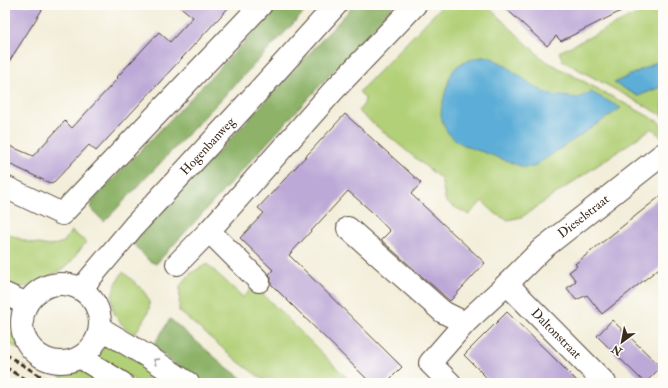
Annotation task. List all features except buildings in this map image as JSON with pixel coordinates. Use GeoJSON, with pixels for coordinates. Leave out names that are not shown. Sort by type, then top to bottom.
{"type":"FeatureCollection","features":[{"type":"Feature","properties":{"kind":"street"},"geometry":{"type":"LineString","coordinates":[[5,187],[62,214],[261,5]]}},
{"type":"Feature","properties":{"kind":"street","name":"Hogenbanweg"},"geometry":{"type":"LineString","coordinates":[[81,289],[134,226],[336,5]]}},
{"type":"Feature","properties":{"kind":"street"},"geometry":{"type":"LineString","coordinates":[[177,264],[332,92],[415,5]]}},
{"type":"Feature","properties":{"kind":"street","name":"Dieselstraat"},"geometry":{"type":"LineString","coordinates":[[450,383],[430,363],[465,323],[542,249],[663,154]]}},
{"type":"Feature","properties":{"kind":"street"},"geometry":{"type":"LineString","coordinates":[[348,228],[443,312],[465,323]]}},
{"type":"Feature","properties":{"kind":"street"},"geometry":{"type":"LineString","coordinates":[[208,231],[259,281]]}},
{"type":"Feature","properties":{"kind":"street"},"geometry":{"type":"LineString","coordinates":[[64,284],[81,289],[92,299],[96,306],[100,320],[100,328],[96,342],[92,348],[80,357],[70,361],[58,362],[46,360],[32,350],[14,325],[22,316],[32,297],[46,286],[64,284]]}},
{"type":"Feature","properties":{"kind":"street","name":"Daltonstraat"},"geometry":{"type":"LineString","coordinates":[[507,284],[605,383]]}},
{"type":"Feature","properties":{"kind":"street"},"geometry":{"type":"LineString","coordinates":[[5,294],[27,304]]}},
{"type":"Feature","properties":{"kind":"street"},"geometry":{"type":"LineString","coordinates":[[100,328],[188,383]]}},
{"type":"Feature","properties":{"kind":"street"},"geometry":{"type":"LineString","coordinates":[[80,357],[122,383]]}},
{"type":"Feature","properties":{"kind":"green space"},"geometry":{"type":"Polygon","coordinates":[[[280,5],[311,5],[104,222],[91,209],[93,200],[280,5]]]}},
{"type":"Feature","properties":{"kind":"green space"},"geometry":{"type":"Polygon","coordinates":[[[354,5],[394,5],[156,264],[149,261],[133,243],[354,5]]]}},
{"type":"Feature","properties":{"kind":"green space"},"geometry":{"type":"Polygon","coordinates":[[[443,5],[486,5],[544,60],[659,122],[663,126],[663,139],[652,128],[522,217],[507,220],[496,214],[482,201],[469,215],[446,202],[441,179],[358,111],[364,104],[365,98],[359,92],[443,5]]]}},
{"type":"Feature","properties":{"kind":"green space"},"geometry":{"type":"Polygon","coordinates":[[[655,5],[663,5],[663,59],[615,83],[638,96],[663,86],[663,117],[563,61],[559,52],[655,5]]]}},
{"type":"Feature","properties":{"kind":"green space"},"geometry":{"type":"Polygon","coordinates":[[[71,231],[86,242],[70,263],[61,270],[29,287],[5,287],[5,233],[28,242],[49,246],[64,242],[71,231]]]}},
{"type":"Feature","properties":{"kind":"green space"},"geometry":{"type":"Polygon","coordinates":[[[207,264],[243,297],[255,286],[352,383],[268,383],[240,363],[179,311],[180,286],[191,273],[207,264]]]}},
{"type":"Feature","properties":{"kind":"green space"},"geometry":{"type":"Polygon","coordinates":[[[123,272],[138,285],[149,300],[148,312],[135,334],[119,321],[112,306],[114,290],[123,272]]]}},
{"type":"Feature","properties":{"kind":"green space"},"geometry":{"type":"Polygon","coordinates":[[[170,319],[224,365],[248,383],[200,383],[178,367],[153,346],[170,319]]]}},
{"type":"Feature","properties":{"kind":"green space"},"geometry":{"type":"Polygon","coordinates":[[[5,328],[16,338],[25,353],[5,341],[5,328]]]}},
{"type":"Feature","properties":{"kind":"green space"},"geometry":{"type":"Polygon","coordinates":[[[107,342],[172,383],[139,383],[97,357],[107,342]]]}},
{"type":"Feature","properties":{"kind":"green space"},"geometry":{"type":"Polygon","coordinates":[[[78,368],[111,383],[70,383],[50,369],[58,371],[78,368]]]}},
{"type":"Feature","properties":{"kind":"water"},"geometry":{"type":"Polygon","coordinates":[[[481,57],[490,57],[503,64],[535,87],[551,95],[578,98],[591,92],[621,108],[533,167],[523,167],[460,143],[451,136],[443,124],[441,114],[443,100],[452,73],[458,65],[481,57]]]}},
{"type":"Feature","properties":{"kind":"water"},"geometry":{"type":"Polygon","coordinates":[[[663,59],[663,86],[638,96],[614,83],[663,59]]]}},
{"type":"Feature","properties":{"kind":"railway"},"geometry":{"type":"LineString","coordinates":[[5,354],[52,383]]}},
{"type":"Feature","properties":{"kind":"railway"},"geometry":{"type":"LineString","coordinates":[[5,367],[31,383]]}}]}
